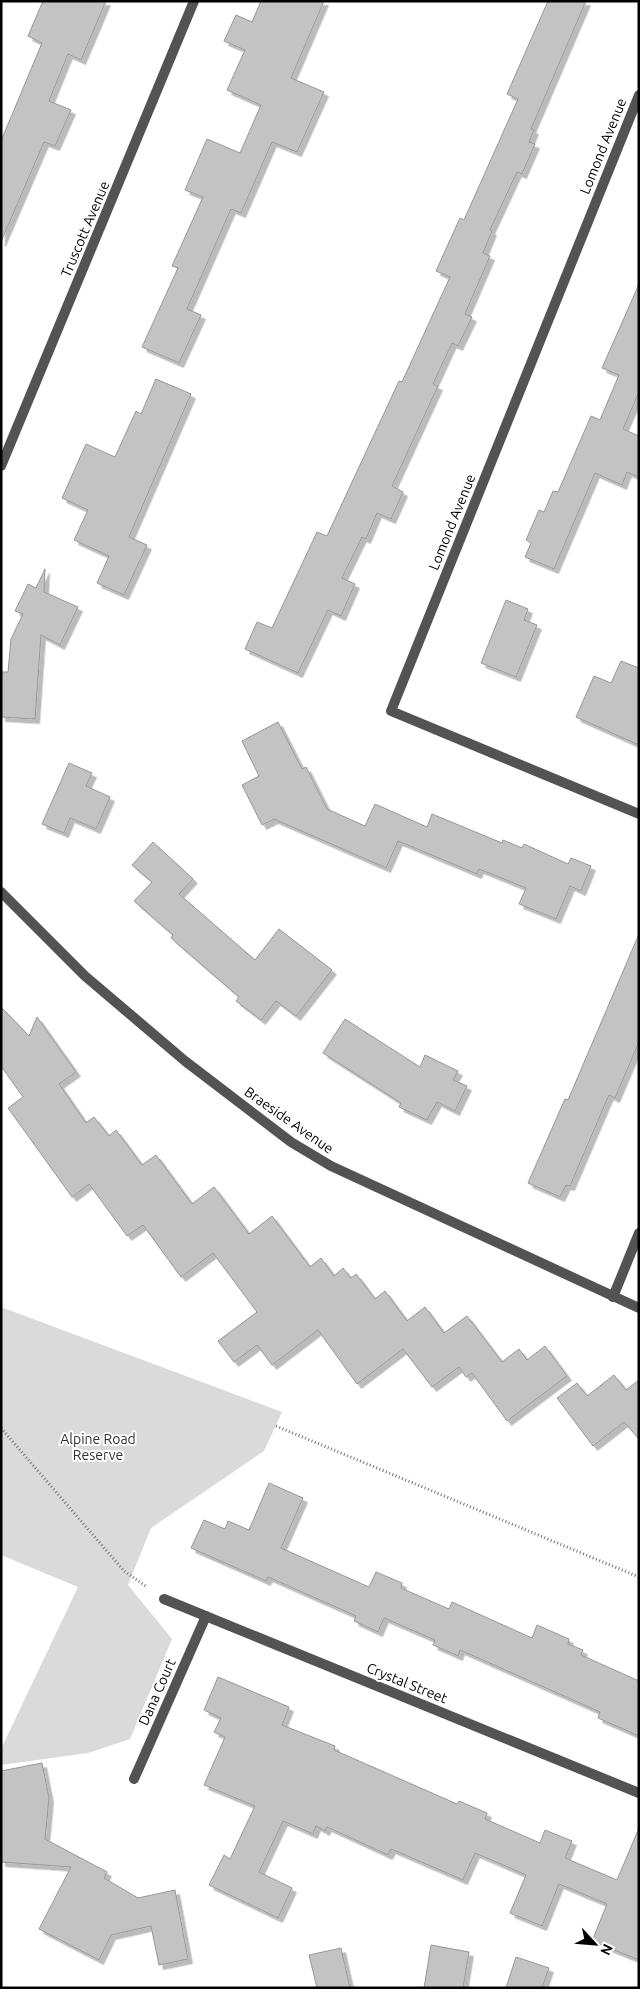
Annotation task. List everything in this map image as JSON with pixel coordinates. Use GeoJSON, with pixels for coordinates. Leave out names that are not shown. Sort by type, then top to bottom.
{"type":"FeatureCollection","features":[{"type":"Feature","properties":{"kind":"street","name":"Truscott Avenue"},"geometry":{"type":"LineString","coordinates":[[1,466],[194,1]]}},
{"type":"Feature","properties":{"kind":"street","name":"Lomond Avenue"},"geometry":{"type":"LineString","coordinates":[[639,95],[391,711],[639,814]]}},
{"type":"Feature","properties":{"kind":"street","name":"Braeside Avenue"},"geometry":{"type":"LineString","coordinates":[[1,892],[85,976],[185,1061],[291,1142],[331,1166],[639,1308]]}},
{"type":"Feature","properties":{"kind":"street"},"geometry":{"type":"LineString","coordinates":[[612,1297],[639,1233]]}},
{"type":"Feature","properties":{"kind":"street","name":"Crystal Street"},"geometry":{"type":"LineString","coordinates":[[164,1598],[639,1793]]}},
{"type":"Feature","properties":{"kind":"street","name":"Dana Court"},"geometry":{"type":"LineString","coordinates":[[134,1779],[206,1616]]}},
{"type":"Feature","properties":{"kind":"path"},"geometry":{"type":"LineString","coordinates":[[276,1426],[639,1577]]}},
{"type":"Feature","properties":{"kind":"path"},"geometry":{"type":"LineString","coordinates":[[1,1428],[124,1571],[164,1598]]}},
{"type":"Feature","properties":{"kind":"green space","name":"Alpine Road Reserve"},"geometry":{"type":"Polygon","coordinates":[[[1,1307],[282,1412],[264,1451],[151,1528],[128,1585],[172,1639],[130,1739],[88,1753],[1,1765],[1,1749],[78,1587],[1,1555],[1,1307]]]}},
{"type":"Feature","properties":{"kind":"building"},"geometry":{"type":"Polygon","coordinates":[[[43,1],[106,1],[81,60],[68,54],[49,101],[71,110],[55,146],[44,142],[1,242],[1,141],[42,43],[28,36],[43,1]]]}},
{"type":"Feature","properties":{"kind":"building"},"geometry":{"type":"Polygon","coordinates":[[[261,1],[324,1],[291,78],[324,92],[297,152],[272,142],[241,213],[231,209],[187,309],[201,315],[179,363],[142,347],[178,268],[172,266],[203,197],[185,190],[207,139],[240,153],[261,105],[227,90],[245,50],[224,41],[236,15],[252,22],[261,1]]]}},
{"type":"Feature","properties":{"kind":"building"},"geometry":{"type":"Polygon","coordinates":[[[548,1],[586,1],[531,129],[534,130],[529,142],[535,144],[522,174],[517,172],[490,230],[492,231],[483,253],[490,256],[465,314],[472,317],[458,346],[452,343],[433,384],[438,386],[392,486],[403,492],[391,519],[377,513],[366,539],[362,537],[342,578],[355,584],[341,616],[328,610],[298,673],[245,649],[257,622],[272,628],[317,532],[327,536],[399,381],[402,382],[450,277],[436,271],[460,218],[464,220],[518,99],[507,94],[548,1]]]}},
{"type":"Feature","properties":{"kind":"building"},"geometry":{"type":"Polygon","coordinates":[[[639,284],[639,392],[623,429],[639,436],[639,477],[627,472],[622,485],[595,473],[554,569],[525,557],[531,543],[526,540],[539,510],[544,512],[553,491],[558,492],[591,416],[600,420],[619,375],[602,368],[639,284]]]}},
{"type":"Feature","properties":{"kind":"building"},"geometry":{"type":"Polygon","coordinates":[[[156,379],[191,394],[129,537],[147,545],[124,595],[97,583],[109,556],[74,540],[88,510],[62,498],[86,444],[115,457],[136,411],[141,414],[156,379]]]}},
{"type":"Feature","properties":{"kind":"building"},"geometry":{"type":"Polygon","coordinates":[[[45,569],[44,592],[78,607],[60,645],[41,635],[35,719],[1,717],[1,672],[8,672],[11,639],[23,614],[15,611],[28,584],[36,588],[45,569]]]}},
{"type":"Feature","properties":{"kind":"building"},"geometry":{"type":"Polygon","coordinates":[[[506,600],[528,609],[524,620],[537,625],[516,677],[481,663],[506,600]]]}},
{"type":"Feature","properties":{"kind":"building"},"geometry":{"type":"Polygon","coordinates":[[[621,661],[639,668],[639,745],[576,717],[594,676],[611,683],[621,661]]]}},
{"type":"Feature","properties":{"kind":"building"},"geometry":{"type":"Polygon","coordinates":[[[278,722],[302,769],[306,767],[327,809],[365,826],[375,804],[427,827],[432,814],[502,843],[503,840],[522,848],[524,844],[568,864],[571,858],[591,866],[581,891],[570,886],[556,919],[519,904],[526,888],[479,869],[477,874],[398,841],[386,868],[274,819],[262,825],[242,785],[259,776],[242,741],[278,722]]]}},
{"type":"Feature","properties":{"kind":"building"},"geometry":{"type":"Polygon","coordinates":[[[69,763],[92,773],[86,786],[110,797],[96,829],[70,818],[64,833],[42,824],[69,763]]]}},
{"type":"Feature","properties":{"kind":"building"},"geometry":{"type":"Polygon","coordinates":[[[153,842],[193,879],[179,894],[255,960],[279,929],[332,970],[296,1016],[276,1001],[261,1020],[236,1001],[239,997],[171,938],[173,935],[134,901],[152,882],[132,865],[153,842]]]}},
{"type":"Feature","properties":{"kind":"building"},"geometry":{"type":"Polygon","coordinates":[[[639,934],[639,1042],[615,1098],[609,1095],[570,1186],[566,1185],[560,1197],[528,1183],[565,1099],[568,1100],[639,934]]]}},
{"type":"Feature","properties":{"kind":"building"},"geometry":{"type":"Polygon","coordinates":[[[1,1007],[29,1036],[37,1017],[76,1072],[59,1084],[86,1123],[94,1117],[109,1136],[116,1130],[142,1165],[156,1155],[192,1204],[214,1187],[249,1234],[272,1216],[310,1267],[321,1258],[334,1276],[343,1268],[351,1278],[356,1274],[375,1299],[385,1291],[407,1321],[425,1307],[444,1333],[467,1316],[502,1362],[519,1349],[527,1360],[545,1346],[567,1376],[507,1421],[472,1373],[466,1377],[459,1367],[432,1387],[403,1349],[357,1384],[318,1330],[272,1365],[257,1345],[234,1362],[218,1341],[257,1312],[213,1253],[181,1277],[143,1225],[127,1236],[89,1184],[72,1197],[8,1108],[23,1097],[1,1066],[1,1007]]]}},
{"type":"Feature","properties":{"kind":"building"},"geometry":{"type":"Polygon","coordinates":[[[345,1019],[420,1067],[425,1055],[458,1071],[453,1080],[467,1086],[455,1111],[437,1102],[427,1120],[399,1107],[401,1103],[323,1053],[345,1019]]]}},
{"type":"Feature","properties":{"kind":"building"},"geometry":{"type":"Polygon","coordinates":[[[614,1375],[626,1390],[639,1380],[639,1439],[624,1422],[593,1446],[557,1398],[577,1383],[587,1396],[614,1375]]]}},
{"type":"Feature","properties":{"kind":"building"},"geometry":{"type":"Polygon","coordinates":[[[269,1483],[303,1498],[281,1548],[369,1587],[376,1572],[402,1583],[401,1588],[449,1609],[452,1602],[532,1638],[537,1625],[569,1639],[568,1644],[583,1650],[581,1655],[639,1681],[639,1736],[598,1718],[600,1712],[460,1650],[458,1656],[433,1645],[435,1640],[384,1618],[378,1632],[354,1621],[356,1616],[268,1577],[266,1581],[191,1548],[204,1520],[225,1529],[228,1521],[249,1530],[269,1483]]]}},
{"type":"Feature","properties":{"kind":"building"},"geometry":{"type":"Polygon","coordinates":[[[218,1677],[289,1707],[282,1725],[335,1746],[334,1750],[457,1804],[459,1801],[487,1813],[485,1819],[540,1843],[545,1830],[572,1841],[565,1858],[617,1880],[639,1828],[639,1960],[592,1941],[607,1904],[559,1884],[542,1926],[510,1913],[526,1875],[475,1853],[463,1880],[391,1849],[388,1855],[327,1827],[325,1831],[316,1826],[313,1834],[283,1821],[259,1872],[292,1888],[278,1918],[209,1885],[224,1855],[230,1859],[255,1806],[204,1785],[225,1737],[214,1732],[221,1718],[204,1710],[218,1677]]]}},
{"type":"Feature","properties":{"kind":"building"},"geometry":{"type":"Polygon","coordinates":[[[42,1763],[49,1798],[45,1839],[107,1872],[104,1878],[138,1898],[175,1890],[188,1959],[159,1965],[151,1926],[111,1935],[99,1960],[39,1929],[71,1867],[1,1862],[1,1771],[42,1763]]]}},
{"type":"Feature","properties":{"kind":"building"},"geometry":{"type":"Polygon","coordinates":[[[431,1945],[469,1952],[463,1988],[424,1988],[431,1945]]]}},
{"type":"Feature","properties":{"kind":"building"},"geometry":{"type":"Polygon","coordinates":[[[341,1948],[350,1988],[317,1988],[309,1955],[341,1948]]]}},
{"type":"Feature","properties":{"kind":"building"},"geometry":{"type":"Polygon","coordinates":[[[516,1957],[549,1968],[542,1988],[506,1988],[516,1957]]]}}]}
